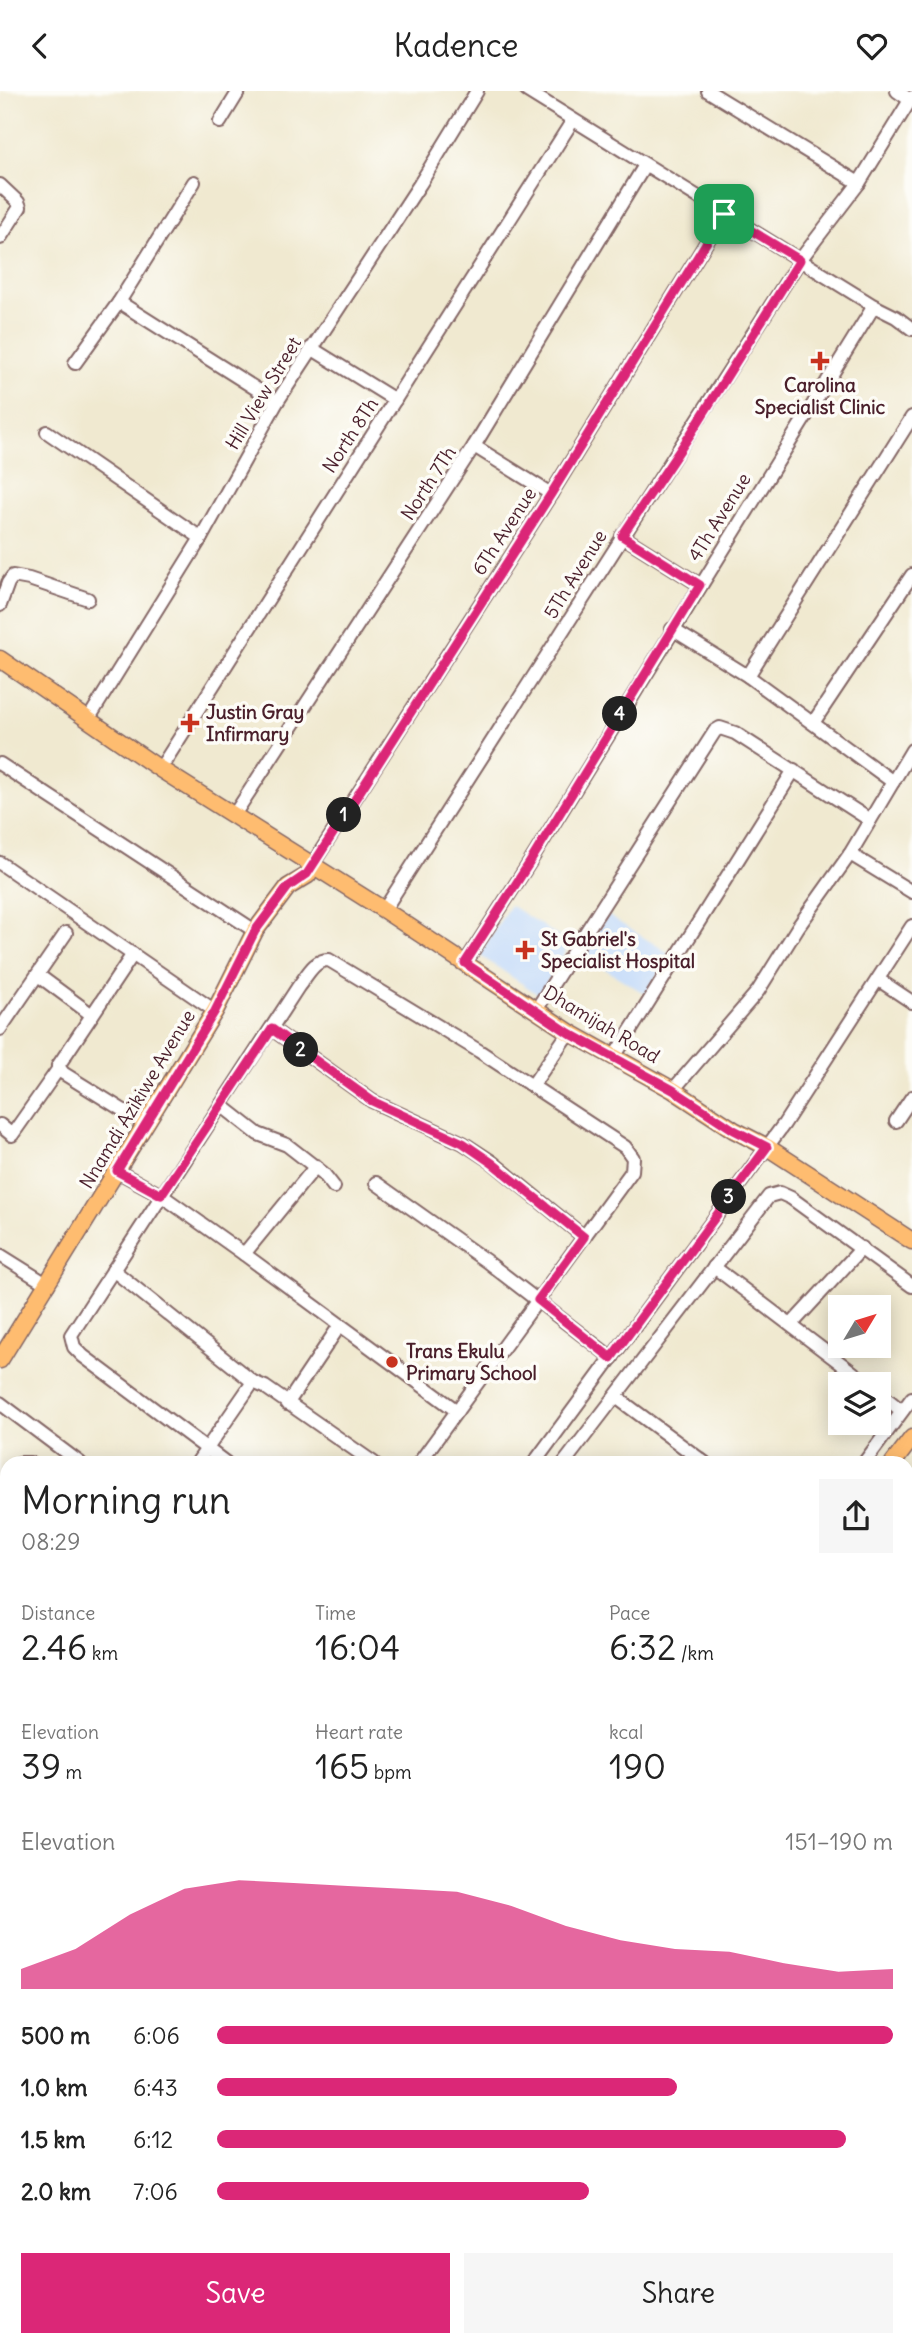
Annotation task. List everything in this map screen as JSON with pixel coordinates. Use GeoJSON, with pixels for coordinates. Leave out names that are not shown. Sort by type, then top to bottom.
{"type":"FeatureCollection","features":[{"type":"Feature","properties":{"kind":"main road","name":"Dhamijah Road"},"geometry":{"type":"LineString","coordinates":[[0,659],[160,769],[384,909],[569,1033],[614,1056],[734,1130],[767,1147],[912,1241]]}},
{"type":"Feature","properties":{"kind":"main road","name":"Nnamdi Azikiwe Avenue"},"geometry":{"type":"LineString","coordinates":[[0,1360],[215,1011],[255,931],[288,887],[307,874],[312,865]]}},
{"type":"Feature","properties":{"kind":"main road"},"geometry":{"type":"LineString","coordinates":[[898,1456],[912,1438]]}},
{"type":"Feature","properties":{"kind":"street"},"geometry":{"type":"LineString","coordinates":[[220,122],[239,91]]}},
{"type":"Feature","properties":{"kind":"street","name":"Hill View Street"},"geometry":{"type":"LineString","coordinates":[[89,718],[201,538],[277,402],[477,91]]}},
{"type":"Feature","properties":{"kind":"street"},"geometry":{"type":"LineString","coordinates":[[527,91],[912,329]]}},
{"type":"Feature","properties":{"kind":"street"},"geometry":{"type":"LineString","coordinates":[[708,91],[859,183]]}},
{"type":"Feature","properties":{"kind":"street"},"geometry":{"type":"LineString","coordinates":[[897,91],[911,98]]}},
{"type":"Feature","properties":{"kind":"street","name":"5Th Avenue"},"geometry":{"type":"LineString","coordinates":[[384,909],[800,260],[859,183],[911,98]]}},
{"type":"Feature","properties":{"kind":"street","name":"North 8Th"},"geometry":{"type":"LineString","coordinates":[[160,769],[573,120]]}},
{"type":"Feature","properties":{"kind":"street","name":"North 7Th"},"geometry":{"type":"LineString","coordinates":[[234,815],[474,446],[645,165]]}},
{"type":"Feature","properties":{"kind":"street"},"geometry":{"type":"LineString","coordinates":[[75,363],[119,302],[194,182]]}},
{"type":"Feature","properties":{"kind":"street"},"geometry":{"type":"LineString","coordinates":[[0,185],[19,202],[20,207],[0,238]]}},
{"type":"Feature","properties":{"kind":"street","name":"6Th Avenue"},"geometry":{"type":"LineString","coordinates":[[312,865],[551,494],[724,214]]}},
{"type":"Feature","properties":{"kind":"street"},"geometry":{"type":"LineString","coordinates":[[119,302],[277,402]]}},
{"type":"Feature","properties":{"kind":"street","name":"4Th Avenue"},"geometry":{"type":"LineString","coordinates":[[465,963],[874,306]]}},
{"type":"Feature","properties":{"kind":"street"},"geometry":{"type":"LineString","coordinates":[[311,348],[395,400]]}},
{"type":"Feature","properties":{"kind":"street"},"geometry":{"type":"LineString","coordinates":[[748,676],[912,417]]}},
{"type":"Feature","properties":{"kind":"street"},"geometry":{"type":"LineString","coordinates":[[47,432],[201,538]]}},
{"type":"Feature","properties":{"kind":"street"},"geometry":{"type":"LineString","coordinates":[[474,446],[551,494]]}},
{"type":"Feature","properties":{"kind":"street"},"geometry":{"type":"LineString","coordinates":[[622,536],[700,585]]}},
{"type":"Feature","properties":{"kind":"street"},"geometry":{"type":"LineString","coordinates":[[813,723],[912,575]]}},
{"type":"Feature","properties":{"kind":"street"},"geometry":{"type":"LineString","coordinates":[[0,605],[13,576],[88,599]]}},
{"type":"Feature","properties":{"kind":"street"},"geometry":{"type":"LineString","coordinates":[[672,629],[748,676],[893,782]]}},
{"type":"Feature","properties":{"kind":"street"},"geometry":{"type":"LineString","coordinates":[[536,1010],[715,731],[720,728],[735,733],[870,820]]}},
{"type":"Feature","properties":{"kind":"street"},"geometry":{"type":"LineString","coordinates":[[673,1090],[758,991],[798,927],[850,854],[912,750]]}},
{"type":"Feature","properties":{"kind":"street"},"geometry":{"type":"LineString","coordinates":[[0,764],[255,931]]}},
{"type":"Feature","properties":{"kind":"street"},"geometry":{"type":"LineString","coordinates":[[614,1056],[794,770]]}},
{"type":"Feature","properties":{"kind":"street"},"geometry":{"type":"LineString","coordinates":[[850,854],[912,892]]}},
{"type":"Feature","properties":{"kind":"street"},"geometry":{"type":"LineString","coordinates":[[0,863],[215,1011]]}},
{"type":"Feature","properties":{"kind":"street"},"geometry":{"type":"LineString","coordinates":[[539,1456],[767,1147],[912,926]]}},
{"type":"Feature","properties":{"kind":"street"},"geometry":{"type":"LineString","coordinates":[[0,1029],[66,933]]}},
{"type":"Feature","properties":{"kind":"street"},"geometry":{"type":"LineString","coordinates":[[0,1125],[12,1135],[133,954]]}},
{"type":"Feature","properties":{"kind":"street"},"geometry":{"type":"LineString","coordinates":[[216,1456],[74,1347],[71,1335],[298,987],[316,963],[323,960],[329,960],[407,1006],[625,1147],[634,1158],[632,1171],[424,1456]]}},
{"type":"Feature","properties":{"kind":"street"},"geometry":{"type":"LineString","coordinates":[[38,975],[92,1014]]}},
{"type":"Feature","properties":{"kind":"street"},"geometry":{"type":"LineString","coordinates":[[878,980],[912,1002]]}},
{"type":"Feature","properties":{"kind":"street"},"geometry":{"type":"LineString","coordinates":[[272,1029],[372,1101],[463,1143],[584,1237]]}},
{"type":"Feature","properties":{"kind":"street"},"geometry":{"type":"LineString","coordinates":[[532,1086],[569,1033]]}},
{"type":"Feature","properties":{"kind":"street"},"geometry":{"type":"LineString","coordinates":[[59,1068],[145,1124]]}},
{"type":"Feature","properties":{"kind":"street"},"geometry":{"type":"LineString","coordinates":[[896,1121],[912,1097]]}},
{"type":"Feature","properties":{"kind":"street"},"geometry":{"type":"LineString","coordinates":[[221,1105],[258,1134],[287,1145],[316,1166],[334,1187]]}},
{"type":"Feature","properties":{"kind":"street"},"geometry":{"type":"LineString","coordinates":[[244,1254],[316,1166]]}},
{"type":"Feature","properties":{"kind":"street"},"geometry":{"type":"LineString","coordinates":[[117,1171],[161,1195],[457,1411]]}},
{"type":"Feature","properties":{"kind":"street"},"geometry":{"type":"LineString","coordinates":[[376,1183],[538,1300],[611,1358]]}},
{"type":"Feature","properties":{"kind":"street"},"geometry":{"type":"LineString","coordinates":[[570,1456],[765,1199],[775,1194],[785,1194],[792,1198],[912,1286]]}},
{"type":"Feature","properties":{"kind":"street"},"geometry":{"type":"LineString","coordinates":[[791,1325],[862,1248]]}},
{"type":"Feature","properties":{"kind":"street"},"geometry":{"type":"LineString","coordinates":[[0,1255],[48,1285]]}},
{"type":"Feature","properties":{"kind":"street"},"geometry":{"type":"LineString","coordinates":[[714,1267],[852,1372]]}},
{"type":"Feature","properties":{"kind":"street"},"geometry":{"type":"LineString","coordinates":[[113,1270],[259,1385],[364,1456]]}},
{"type":"Feature","properties":{"kind":"street"},"geometry":{"type":"LineString","coordinates":[[287,1404],[340,1325]]}},
{"type":"Feature","properties":{"kind":"street"},"geometry":{"type":"LineString","coordinates":[[202,1456],[259,1385]]}},
{"type":"Feature","properties":{"kind":"street"},"geometry":{"type":"LineString","coordinates":[[616,1397],[696,1456]]}},
{"type":"Feature","properties":{"kind":"street"},"geometry":{"type":"LineString","coordinates":[[869,1456],[912,1398]]}},
{"type":"Feature","properties":{"kind":"street"},"geometry":{"type":"LineString","coordinates":[[891,1402],[902,1411]]}},
{"type":"Feature","properties":{"kind":"street"},"geometry":{"type":"LineString","coordinates":[[0,1403],[71,1456]]}},
{"type":"Feature","properties":{"kind":"shaded area","name":"St Gabriel's Specialist Hospital"},"geometry":{"type":"Polygon","coordinates":[[[510,905],[570,944],[539,995],[479,955],[510,905]]]}},
{"type":"Feature","properties":{"kind":"shaded area"},"geometry":{"type":"Polygon","coordinates":[[[607,915],[669,953],[647,995],[582,955],[607,915]]]}},
{"type":"Feature","properties":{"kind":"place","name":"Carolina Specialist Clinic"},"geometry":{"type":"Point","coordinates":[820,361]}},
{"type":"Feature","properties":{"kind":"place","name":"Justin Gray Infirmary"},"geometry":{"type":"Point","coordinates":[190,723]}},
{"type":"Feature","properties":{"kind":"place","name":"St Gabriel's Specialist Hospital"},"geometry":{"type":"Point","coordinates":[525,950]}},
{"type":"Feature","properties":{"kind":"place","name":"Trans Ekulu Primary School"},"geometry":{"type":"Point","coordinates":[392,1362]}},
{"type":"Feature","properties":{"kind":"route"},"geometry":{"type":"LineString","coordinates":[[724,214],[800,260],[690,435],[622,536],[700,585],[465,963],[569,1033],[614,1056],[734,1130],[767,1147],[611,1358],[538,1300],[584,1237],[463,1143],[372,1101],[272,1029],[161,1195],[117,1171],[215,1011],[255,931],[288,887],[307,874],[551,494],[724,214]]}}]}
